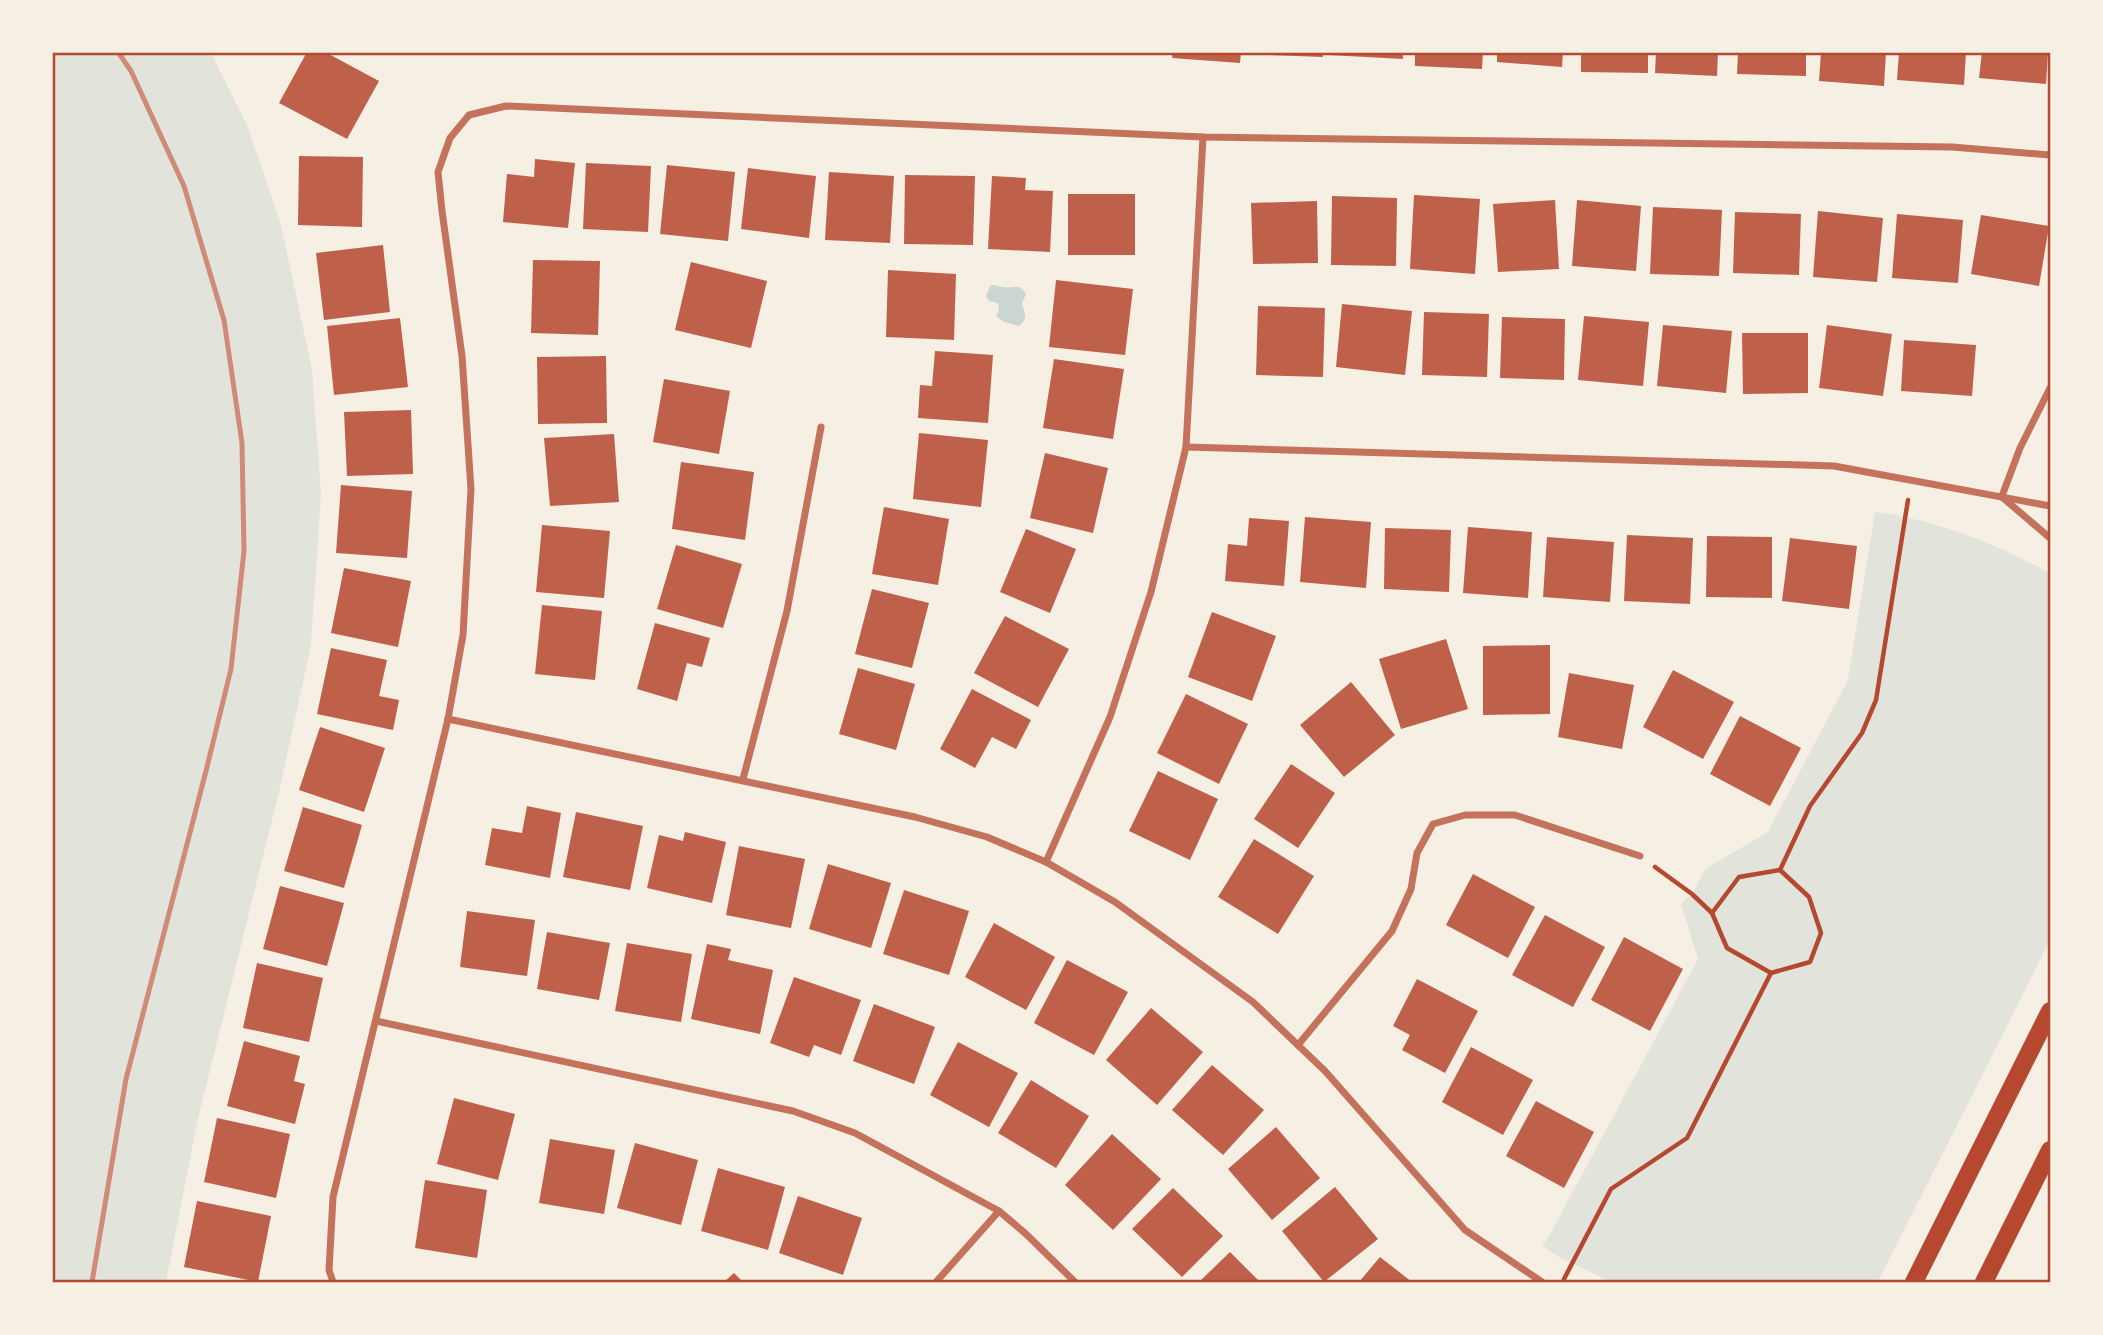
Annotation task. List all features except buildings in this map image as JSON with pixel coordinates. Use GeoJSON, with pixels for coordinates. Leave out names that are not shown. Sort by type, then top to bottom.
{"type":"FeatureCollection","features":[{"type":"Feature","properties":{"kind":"main road"},"geometry":{"type":"LineString","coordinates":[[1914,1283],[2050,1011]]}},
{"type":"Feature","properties":{"kind":"main road"},"geometry":{"type":"LineString","coordinates":[[1984,1283],[2050,1150]]}},
{"type":"Feature","properties":{"kind":"street"},"geometry":{"type":"LineString","coordinates":[[333,1283],[329,1270],[333,1197],[448,719],[463,635],[471,489],[462,356],[438,172],[450,138],[469,114],[506,106],[1203,137],[1952,147],[2050,155]]}},
{"type":"Feature","properties":{"kind":"street"},"geometry":{"type":"LineString","coordinates":[[1046,862],[1114,705],[1151,592],[1186,447],[1203,137]]}},
{"type":"Feature","properties":{"kind":"street"},"geometry":{"type":"LineString","coordinates":[[2002,496],[2020,448],[2050,388]]}},
{"type":"Feature","properties":{"kind":"street"},"geometry":{"type":"LineString","coordinates":[[743,779],[787,611],[821,427]]}},
{"type":"Feature","properties":{"kind":"street"},"geometry":{"type":"LineString","coordinates":[[1186,447],[1834,466],[2050,506]]}},
{"type":"Feature","properties":{"kind":"street"},"geometry":{"type":"LineString","coordinates":[[2002,496],[2050,538]]}},
{"type":"Feature","properties":{"kind":"street"},"geometry":{"type":"LineString","coordinates":[[448,719],[915,817],[987,838],[1046,862],[1115,902],[1242,994],[1325,1071],[1465,1230],[1542,1283]]}},
{"type":"Feature","properties":{"kind":"street"},"geometry":{"type":"LineString","coordinates":[[1298,1045],[1392,931],[1411,890],[1417,853],[1433,824],[1465,815],[1515,815],[1640,856]]}},
{"type":"Feature","properties":{"kind":"street"},"geometry":{"type":"LineString","coordinates":[[376,1021],[793,1111],[855,1133],[999,1211],[1075,1283]]}},
{"type":"Feature","properties":{"kind":"street"},"geometry":{"type":"LineString","coordinates":[[936,1283],[999,1211]]}},
{"type":"Feature","properties":{"kind":"path"},"geometry":{"type":"LineString","coordinates":[[1780,870],[1810,806],[1862,733],[1876,700],[1906,516]]}},
{"type":"Feature","properties":{"kind":"path"},"geometry":{"type":"LineString","coordinates":[[1640,856],[1692,894],[1712,913],[1727,948],[1771,973],[1810,962],[1821,933],[1809,897],[1780,870]]}},
{"type":"Feature","properties":{"kind":"path"},"geometry":{"type":"LineString","coordinates":[[1712,913],[1739,877],[1780,870]]}},
{"type":"Feature","properties":{"kind":"path"},"geometry":{"type":"LineString","coordinates":[[1562,1283],[1611,1189],[1687,1138],[1771,973]]}},
{"type":"Feature","properties":{"kind":"shaded area"},"geometry":{"type":"Polygon","coordinates":[[[52,53],[211,53],[247,125],[280,221],[312,369],[321,494],[311,645],[279,792],[197,1123],[166,1282],[53,1282],[52,53]]]}},
{"type":"Feature","properties":{"kind":"shaded area"},"geometry":{"type":"Polygon","coordinates":[[[993,285],[1019,287],[1026,294],[1022,303],[1025,317],[1019,326],[1004,322],[996,316],[998,303],[989,301],[986,296],[993,285]]]}},
{"type":"Feature","properties":{"kind":"shaded area"},"geometry":{"type":"Polygon","coordinates":[[[1875,512],[1944,527],[2008,552],[2050,573],[2050,940],[1878,1282],[1611,1282],[1542,1246],[1698,959],[1681,904],[1692,894],[1705,869],[1768,832],[1848,680],[1875,512]]]}},
{"type":"Feature","properties":{"kind":"railway"},"geometry":{"type":"LineString","coordinates":[[92,1282],[126,1079],[231,669],[244,551],[242,443],[224,320],[184,186],[131,71],[118,52]]}}]}
